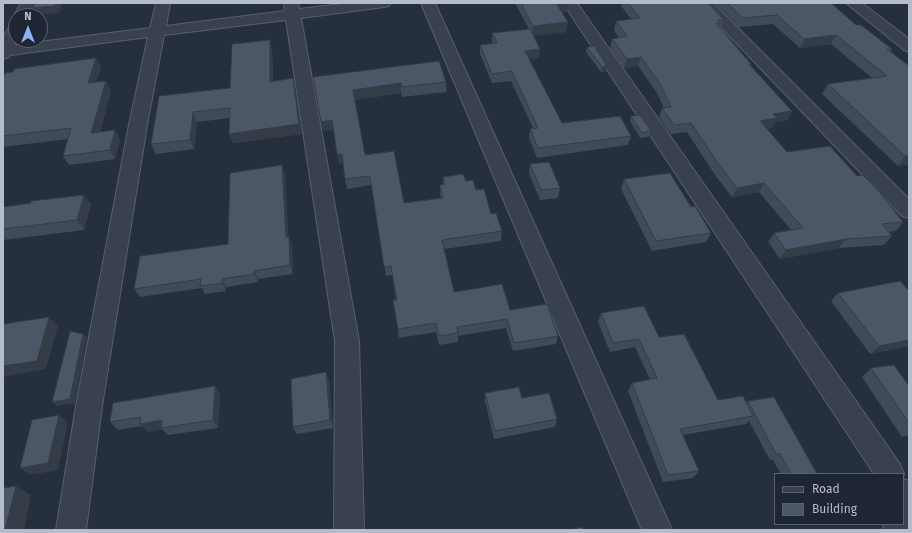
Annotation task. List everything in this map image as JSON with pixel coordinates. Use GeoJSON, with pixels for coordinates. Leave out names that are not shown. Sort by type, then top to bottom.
{"type":"FeatureCollection","features":[{"type":"Feature","properties":{"kind":"street"},"geometry":{"type":"LineString","coordinates":[[71,530],[89,406],[136,133],[163,3]]}},
{"type":"Feature","properties":{"kind":"street"},"geometry":{"type":"LineString","coordinates":[[4,52],[156,33],[291,9],[384,3]]}},
{"type":"Feature","properties":{"kind":"street"},"geometry":{"type":"LineString","coordinates":[[428,3],[657,530]]}},
{"type":"Feature","properties":{"kind":"street"},"geometry":{"type":"LineString","coordinates":[[570,3],[889,473]]}},
{"type":"Feature","properties":{"kind":"street"},"geometry":{"type":"LineString","coordinates":[[705,3],[909,211]]}},
{"type":"Feature","properties":{"kind":"street"},"geometry":{"type":"LineString","coordinates":[[853,3],[909,47]]}},
{"type":"Feature","properties":{"kind":"street"},"geometry":{"type":"LineString","coordinates":[[291,9],[347,341],[349,530]]}},
{"type":"Feature","properties":{"kind":"street"},"geometry":{"type":"LineString","coordinates":[[897,530],[909,526]]}},
{"type":"Feature","properties":{"kind":"building"},"geometry":{"type":"Polygon","coordinates":[[[35,3],[56,3],[55,6],[32,8],[35,3]]]}},
{"type":"Feature","properties":{"kind":"building"},"geometry":{"type":"Polygon","coordinates":[[[521,3],[556,3],[568,22],[533,26],[521,3]]]}},
{"type":"Feature","properties":{"kind":"building"},"geometry":{"type":"Polygon","coordinates":[[[628,3],[708,3],[724,20],[717,20],[720,23],[716,23],[751,64],[749,64],[792,111],[773,114],[777,118],[760,121],[787,152],[830,146],[857,176],[863,175],[877,189],[903,222],[882,224],[892,236],[846,239],[786,250],[774,233],[803,228],[764,183],[737,188],[719,165],[691,123],[674,125],[662,108],[671,107],[660,84],[641,57],[627,59],[612,39],[627,36],[616,21],[640,18],[628,3]]]}},
{"type":"Feature","properties":{"kind":"building"},"geometry":{"type":"Polygon","coordinates":[[[727,3],[831,3],[856,25],[861,25],[892,49],[887,49],[909,66],[909,156],[905,156],[828,84],[887,76],[836,35],[804,39],[777,15],[743,18],[727,3]]]}},
{"type":"Feature","properties":{"kind":"building"},"geometry":{"type":"Polygon","coordinates":[[[530,29],[540,49],[525,51],[562,123],[620,116],[631,136],[538,148],[530,129],[538,128],[512,71],[492,74],[480,45],[497,43],[492,33],[530,29]]]}},
{"type":"Feature","properties":{"kind":"building"},"geometry":{"type":"Polygon","coordinates":[[[270,40],[270,82],[293,78],[299,124],[229,134],[230,108],[193,112],[190,140],[151,144],[159,96],[230,88],[232,44],[270,40]]]}},
{"type":"Feature","properties":{"kind":"building"},"geometry":{"type":"Polygon","coordinates":[[[594,46],[607,66],[602,67],[587,47],[594,46]]]}},
{"type":"Feature","properties":{"kind":"building"},"geometry":{"type":"Polygon","coordinates":[[[96,58],[88,83],[106,81],[91,133],[115,130],[110,150],[63,156],[71,128],[3,136],[3,78],[5,73],[13,72],[14,69],[96,58]]]}},
{"type":"Feature","properties":{"kind":"building"},"geometry":{"type":"Polygon","coordinates":[[[439,61],[446,82],[402,87],[401,83],[353,90],[365,155],[394,151],[404,203],[443,198],[440,185],[445,184],[443,177],[463,174],[466,181],[473,180],[476,190],[484,189],[491,214],[496,213],[502,231],[442,240],[454,292],[502,284],[510,310],[547,304],[558,336],[514,343],[507,319],[457,327],[458,333],[439,336],[436,323],[398,329],[393,300],[397,300],[391,266],[384,267],[370,176],[345,179],[342,154],[337,154],[332,120],[321,122],[313,77],[439,61]]]}},
{"type":"Feature","properties":{"kind":"building"},"geometry":{"type":"Polygon","coordinates":[[[640,115],[651,131],[642,133],[631,116],[640,115]]]}},
{"type":"Feature","properties":{"kind":"building"},"geometry":{"type":"Polygon","coordinates":[[[549,162],[560,188],[541,190],[530,164],[549,162]]]}},
{"type":"Feature","properties":{"kind":"building"},"geometry":{"type":"Polygon","coordinates":[[[282,165],[286,237],[289,237],[290,265],[254,271],[254,274],[222,279],[222,283],[200,286],[201,279],[134,289],[140,256],[228,244],[230,173],[282,165]]]}},
{"type":"Feature","properties":{"kind":"building"},"geometry":{"type":"Polygon","coordinates":[[[670,173],[691,207],[695,206],[711,233],[656,241],[624,179],[670,173]]]}},
{"type":"Feature","properties":{"kind":"building"},"geometry":{"type":"Polygon","coordinates":[[[84,195],[77,220],[3,229],[3,207],[31,203],[31,201],[84,195]]]}},
{"type":"Feature","properties":{"kind":"building"},"geometry":{"type":"Polygon","coordinates":[[[900,281],[909,291],[909,340],[879,346],[838,293],[900,281]]]}},
{"type":"Feature","properties":{"kind":"building"},"geometry":{"type":"Polygon","coordinates":[[[644,306],[659,337],[684,334],[718,400],[743,396],[753,416],[680,429],[699,471],[668,475],[632,383],[657,378],[639,339],[613,343],[601,313],[644,306]]]}},
{"type":"Feature","properties":{"kind":"building"},"geometry":{"type":"Polygon","coordinates":[[[49,317],[37,361],[3,366],[3,324],[49,317]]]}},
{"type":"Feature","properties":{"kind":"building"},"geometry":{"type":"Polygon","coordinates":[[[70,331],[83,334],[70,399],[52,402],[70,331]]]}},
{"type":"Feature","properties":{"kind":"building"},"geometry":{"type":"Polygon","coordinates":[[[894,365],[909,386],[909,423],[871,368],[894,365]]]}},
{"type":"Feature","properties":{"kind":"building"},"geometry":{"type":"Polygon","coordinates":[[[326,372],[330,420],[293,427],[291,379],[326,372]]]}},
{"type":"Feature","properties":{"kind":"building"},"geometry":{"type":"Polygon","coordinates":[[[215,386],[213,420],[161,428],[162,420],[140,424],[141,417],[110,422],[113,403],[215,386]]]}},
{"type":"Feature","properties":{"kind":"building"},"geometry":{"type":"Polygon","coordinates":[[[519,387],[522,398],[549,393],[557,419],[495,431],[485,393],[519,387]]]}},
{"type":"Feature","properties":{"kind":"building"},"geometry":{"type":"Polygon","coordinates":[[[774,397],[816,473],[790,473],[780,454],[776,454],[748,401],[774,397]]]}},
{"type":"Feature","properties":{"kind":"building"},"geometry":{"type":"Polygon","coordinates":[[[59,415],[48,463],[20,468],[32,420],[59,415]]]}},
{"type":"Feature","properties":{"kind":"building"},"geometry":{"type":"Polygon","coordinates":[[[16,486],[5,530],[3,530],[3,488],[16,486]]]}},
{"type":"Feature","properties":{"kind":"building"},"geometry":{"type":"Polygon","coordinates":[[[582,527],[583,530],[569,530],[582,527]]]}}]}
